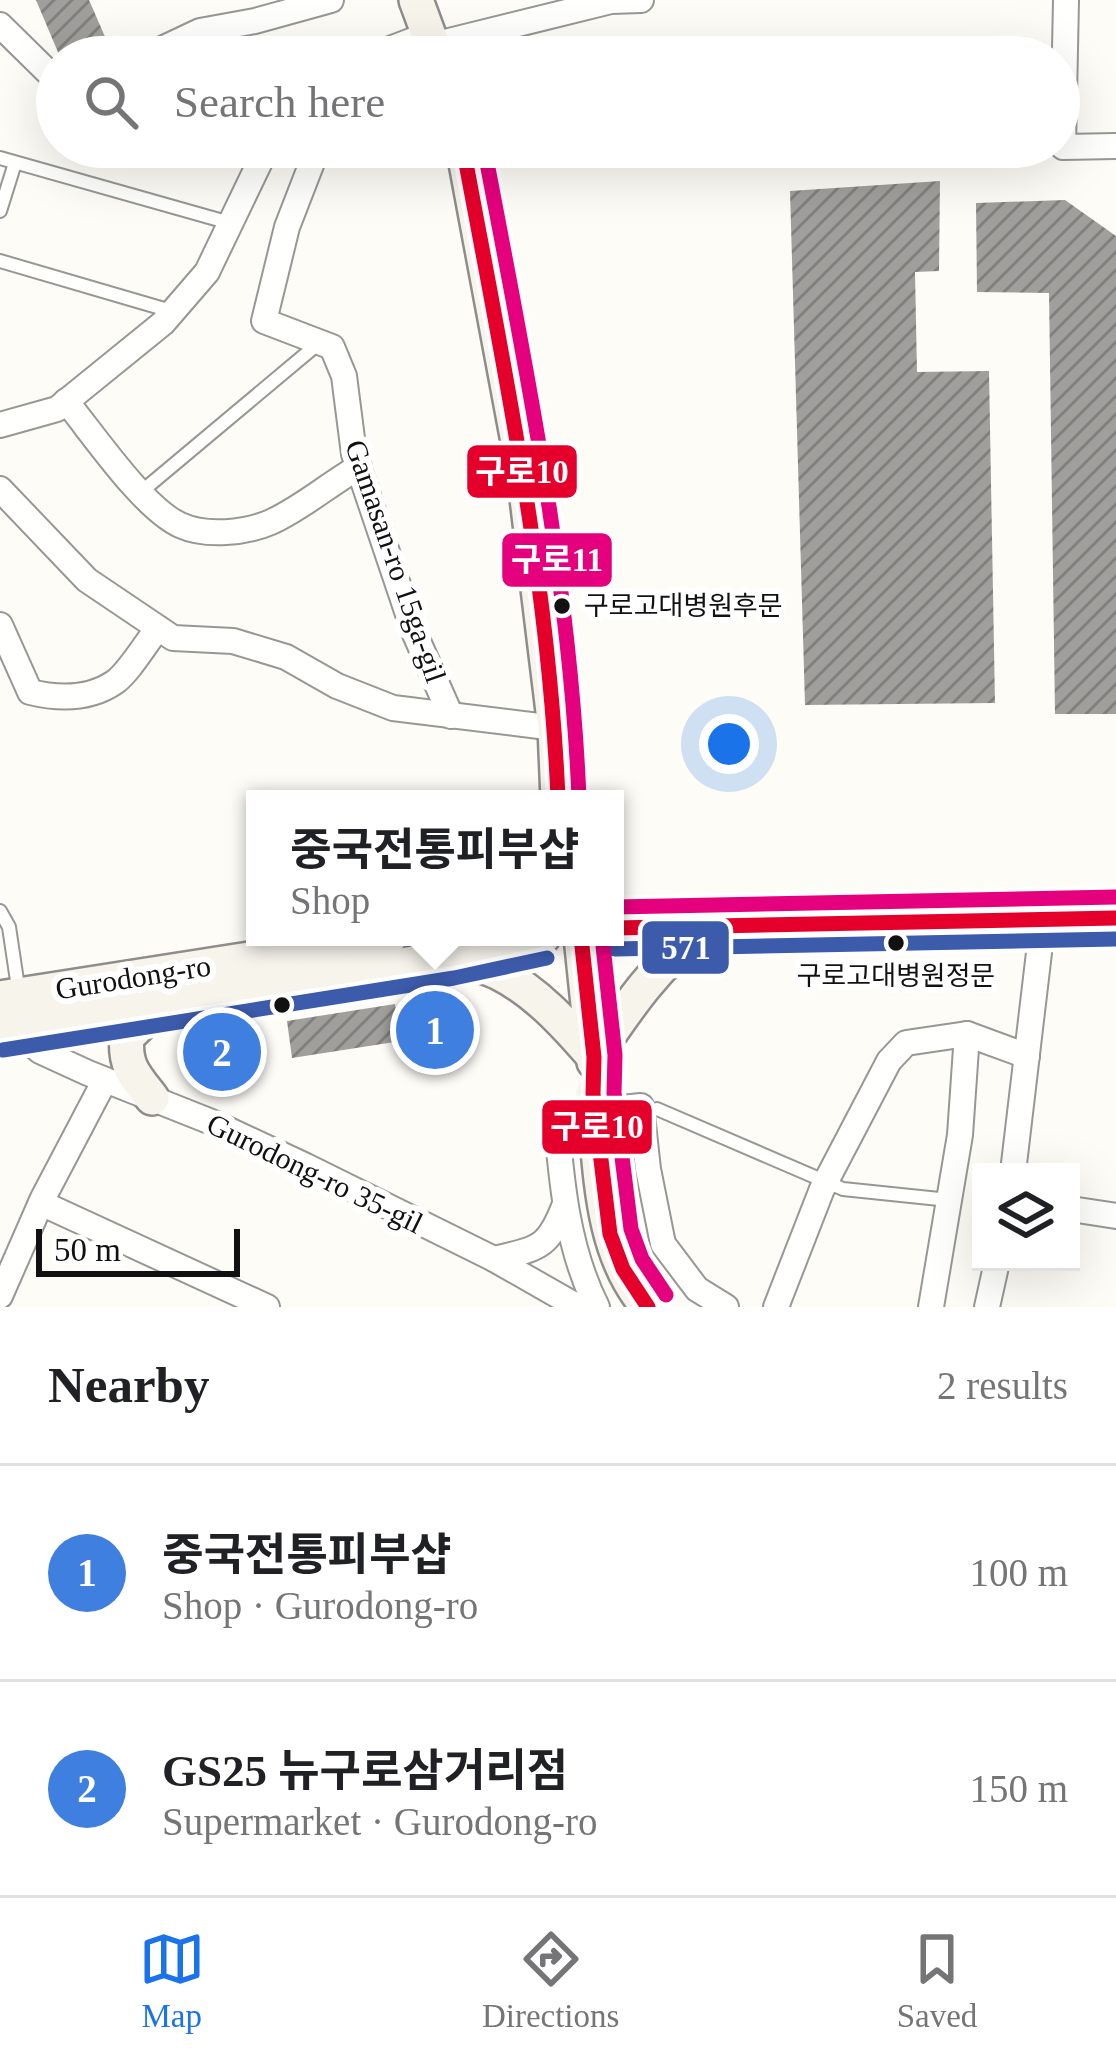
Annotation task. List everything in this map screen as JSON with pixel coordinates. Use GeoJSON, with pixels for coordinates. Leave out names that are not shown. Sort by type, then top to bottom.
{"type":"FeatureCollection","features":[{"type":"Feature","properties":{"kind":"main road"},"geometry":{"type":"LineString","coordinates":[[416,0],[430,36]]}},
{"type":"Feature","properties":{"kind":"main road"},"geometry":{"type":"LineString","coordinates":[[467,168],[524,474],[555,728],[557,790]]}},
{"type":"Feature","properties":{"kind":"main road"},"geometry":{"type":"LineString","coordinates":[[624,928],[1116,918]]}},
{"type":"Feature","properties":{"kind":"main road"},"geometry":{"type":"LineString","coordinates":[[594,1057],[646,980],[707,924]]}},
{"type":"Feature","properties":{"kind":"main road","name":"Gurodong-ro"},"geometry":{"type":"LineString","coordinates":[[7,1010],[343,946]]}},
{"type":"Feature","properties":{"kind":"main road","name":"Gurodong-ro"},"geometry":{"type":"LineString","coordinates":[[7,1010],[162,1004],[502,946]]}},
{"type":"Feature","properties":{"kind":"main road"},"geometry":{"type":"LineString","coordinates":[[582,946],[610,1234],[623,1269],[648,1307]]}},
{"type":"Feature","properties":{"kind":"main road"},"geometry":{"type":"LineString","coordinates":[[451,957],[497,972],[524,988],[594,1057]]}},
{"type":"Feature","properties":{"kind":"main road"},"geometry":{"type":"LineString","coordinates":[[152,1098],[125,1055],[127,1037],[162,1004]]}},
{"type":"Feature","properties":{"kind":"street"},"geometry":{"type":"LineString","coordinates":[[191,36],[331,0]]}},
{"type":"Feature","properties":{"kind":"street"},"geometry":{"type":"LineString","coordinates":[[470,36],[611,2],[641,0]]}},
{"type":"Feature","properties":{"kind":"street"},"geometry":{"type":"LineString","coordinates":[[1065,36],[1066,0]]}},
{"type":"Feature","properties":{"kind":"street"},"geometry":{"type":"LineString","coordinates":[[0,26],[36,61]]}},
{"type":"Feature","properties":{"kind":"street"},"geometry":{"type":"LineString","coordinates":[[1080,147],[1116,146]]}},
{"type":"Feature","properties":{"kind":"street"},"geometry":{"type":"LineString","coordinates":[[0,425],[57,409],[172,312],[207,272],[257,168]]}},
{"type":"Feature","properties":{"kind":"street"},"geometry":{"type":"LineString","coordinates":[[310,168],[287,227],[264,321],[320,343]]}},
{"type":"Feature","properties":{"kind":"street","name":"Gamasan-ro 15ga-gil"},"geometry":{"type":"LineString","coordinates":[[320,343],[332,347],[344,376],[358,467],[414,632],[451,716]]}},
{"type":"Feature","properties":{"kind":"street"},"geometry":{"type":"LineString","coordinates":[[66,401],[141,492],[183,526],[252,529],[275,520],[358,467]]}},
{"type":"Feature","properties":{"kind":"street"},"geometry":{"type":"LineString","coordinates":[[0,489],[87,580],[172,638],[233,641],[286,657],[337,686],[393,709],[555,728]]}},
{"type":"Feature","properties":{"kind":"street"},"geometry":{"type":"LineString","coordinates":[[0,625],[30,692],[57,699],[89,694],[117,681],[158,628]]}},
{"type":"Feature","properties":{"kind":"street"},"geometry":{"type":"LineString","coordinates":[[1014,1163],[1042,919]]}},
{"type":"Feature","properties":{"kind":"street","name":"Gurodong-ro 35-gil"},"geometry":{"type":"LineString","coordinates":[[7,1010],[40,1051],[306,1166],[494,1259],[578,1307]]}},
{"type":"Feature","properties":{"kind":"street"},"geometry":{"type":"LineString","coordinates":[[776,1307],[826,1182],[889,1060],[906,1042],[967,1034],[1027,1056]]}},
{"type":"Feature","properties":{"kind":"street"},"geometry":{"type":"LineString","coordinates":[[931,1307],[960,1135],[967,1034]]}},
{"type":"Feature","properties":{"kind":"street"},"geometry":{"type":"LineString","coordinates":[[0,1299],[41,1204],[105,1080]]}},
{"type":"Feature","properties":{"kind":"street"},"geometry":{"type":"LineString","coordinates":[[597,1307],[569,1224],[556,1115],[641,1106],[663,1244],[697,1289],[726,1307]]}},
{"type":"Feature","properties":{"kind":"street"},"geometry":{"type":"LineString","coordinates":[[494,1259],[532,1250],[554,1233],[566,1202]]}},
{"type":"Feature","properties":{"kind":"street"},"geometry":{"type":"LineString","coordinates":[[41,1204],[267,1307]]}},
{"type":"Feature","properties":{"kind":"street"},"geometry":{"type":"LineString","coordinates":[[1080,1210],[1116,1216]]}},
{"type":"Feature","properties":{"kind":"street"},"geometry":{"type":"LineString","coordinates":[[987,1307],[996,1271]]}},
{"type":"Feature","properties":{"kind":"lane"},"geometry":{"type":"LineString","coordinates":[[0,158],[230,223]]}},
{"type":"Feature","properties":{"kind":"lane"},"geometry":{"type":"LineString","coordinates":[[0,211],[15,163]]}},
{"type":"Feature","properties":{"kind":"lane"},"geometry":{"type":"LineString","coordinates":[[0,261],[172,312]]}},
{"type":"Feature","properties":{"kind":"lane"},"geometry":{"type":"LineString","coordinates":[[141,492],[320,343]]}},
{"type":"Feature","properties":{"kind":"lane","name":"Gurodong-ro"},"geometry":{"type":"LineString","coordinates":[[0,911],[9,926],[7,1010]]}},
{"type":"Feature","properties":{"kind":"lane"},"geometry":{"type":"LineString","coordinates":[[657,1109],[843,1189],[950,1201]]}},
{"type":"Feature","properties":{"kind":"lane"},"geometry":{"type":"LineString","coordinates":[[0,1299],[12,1307]]}},
{"type":"Feature","properties":{"kind":"building"},"geometry":{"type":"Polygon","coordinates":[[[36,0],[89,0],[105,36],[51,36],[36,0]]]}},
{"type":"Feature","properties":{"kind":"building"},"geometry":{"type":"Polygon","coordinates":[[[940,181],[939,271],[915,272],[917,372],[989,371],[995,703],[805,705],[790,191],[940,181]]]}},
{"type":"Feature","properties":{"kind":"building"},"geometry":{"type":"Polygon","coordinates":[[[1065,200],[1116,236],[1116,714],[1055,714],[1049,293],[977,292],[976,203],[1065,200]]]}},
{"type":"Feature","properties":{"kind":"building"},"geometry":{"type":"Polygon","coordinates":[[[395,1004],[401,1041],[292,1058],[287,1021],[395,1004]]]}},
{"type":"Feature","properties":{"kind":"transit line","name":"구로10"},"geometry":{"type":"LineString","coordinates":[[467,168],[535,553],[557,790]]}},
{"type":"Feature","properties":{"kind":"transit line","name":"구로11"},"geometry":{"type":"LineString","coordinates":[[488,168],[556,553],[579,790]]}},
{"type":"Feature","properties":{"kind":"transit line","name":"구로11"},"geometry":{"type":"LineString","coordinates":[[624,907],[1116,897]]}},
{"type":"Feature","properties":{"kind":"transit line","name":"구로10"},"geometry":{"type":"LineString","coordinates":[[624,928],[1116,918]]}},
{"type":"Feature","properties":{"kind":"transit line","name":"571"},"geometry":{"type":"LineString","coordinates":[[615,949],[1116,939]]}},
{"type":"Feature","properties":{"kind":"transit line","name":"구로10"},"geometry":{"type":"LineString","coordinates":[[582,946],[610,1234],[623,1269],[648,1307]]}},
{"type":"Feature","properties":{"kind":"transit line","name":"구로11"},"geometry":{"type":"LineString","coordinates":[[603,946],[631,1229],[642,1259],[666,1295]]}},
{"type":"Feature","properties":{"kind":"transit line","name":"571"},"geometry":{"type":"LineString","coordinates":[[3,1050],[454,978],[547,958]]}},
{"type":"Feature","properties":{"kind":"place","name":"구로고대병원후문"},"geometry":{"type":"Point","coordinates":[562,606]}},
{"type":"Feature","properties":{"kind":"place","name":"구로고대병원정문"},"geometry":{"type":"Point","coordinates":[896,943]}},
{"type":"Feature","properties":{"kind":"place","name":"중국전통피부샵"},"geometry":{"type":"Point","coordinates":[435,1030]}},
{"type":"Feature","properties":{"kind":"place","name":"GS25 뉴구로삼거리점"},"geometry":{"type":"Point","coordinates":[222,1052]}}]}
